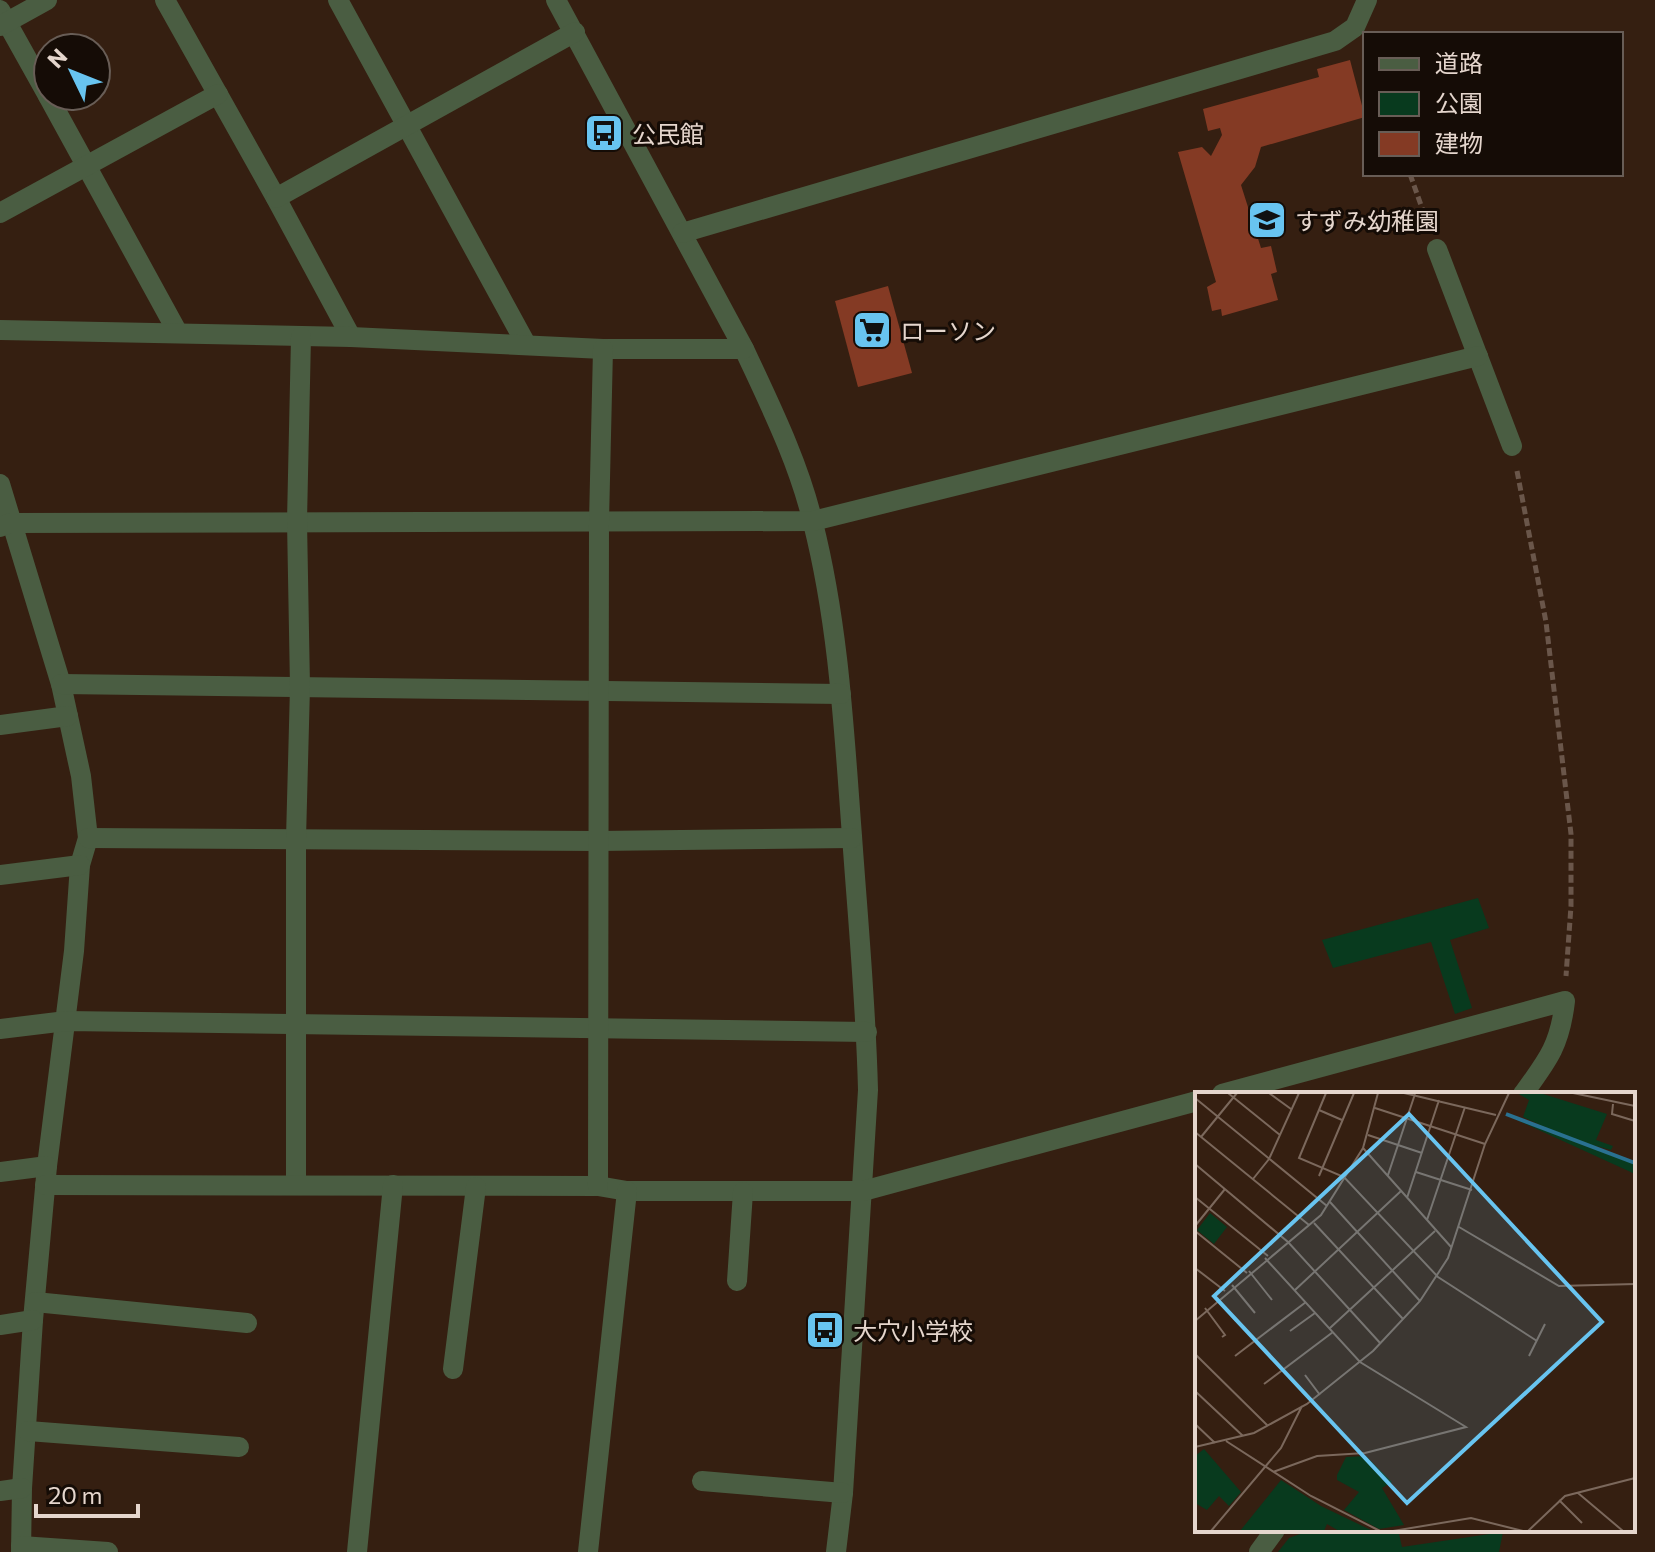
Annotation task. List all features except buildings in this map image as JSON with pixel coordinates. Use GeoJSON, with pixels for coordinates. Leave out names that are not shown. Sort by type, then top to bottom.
{"type":"FeatureCollection","features":[{"type":"Feature","properties":{"kind":"street"},"geometry":{"type":"LineString","coordinates":[[32,69],[2,19],[47,0]]}},
{"type":"Feature","properties":{"kind":"street"},"geometry":{"type":"LineString","coordinates":[[165,0],[351,337]]}},
{"type":"Feature","properties":{"kind":"street"},"geometry":{"type":"LineString","coordinates":[[338,0],[526,344]]}},
{"type":"Feature","properties":{"kind":"street"},"geometry":{"type":"LineString","coordinates":[[556,0],[744,349],[785,442],[813,521],[832,608],[867,1032],[868,1090],[843,1493],[836,1552]]}},
{"type":"Feature","properties":{"kind":"street"},"geometry":{"type":"LineString","coordinates":[[682,233],[1335,41],[1355,27],[1367,0]]}},
{"type":"Feature","properties":{"kind":"street"},"geometry":{"type":"LineString","coordinates":[[276,198],[575,32]]}},
{"type":"Feature","properties":{"kind":"street"},"geometry":{"type":"LineString","coordinates":[[0,213],[218,94]]}},
{"type":"Feature","properties":{"kind":"street"},"geometry":{"type":"LineString","coordinates":[[57,112],[178,333]]}},
{"type":"Feature","properties":{"kind":"street"},"geometry":{"type":"LineString","coordinates":[[1437,249],[1512,446]]}},
{"type":"Feature","properties":{"kind":"street"},"geometry":{"type":"LineString","coordinates":[[0,330],[351,337],[603,349],[744,349]]}},
{"type":"Feature","properties":{"kind":"street"},"geometry":{"type":"LineString","coordinates":[[296,1184],[296,839],[300,687],[297,521],[301,337]]}},
{"type":"Feature","properties":{"kind":"street"},"geometry":{"type":"LineString","coordinates":[[598,1186],[599,522],[603,349]]}},
{"type":"Feature","properties":{"kind":"street"},"geometry":{"type":"LineString","coordinates":[[5,525],[297,521],[813,521],[1478,356]]}},
{"type":"Feature","properties":{"kind":"street"},"geometry":{"type":"LineString","coordinates":[[0,484],[5,525],[61,684],[81,776],[88,838],[80,865],[66,1021],[46,1176],[22,1488],[21,1549],[108,1552]]}},
{"type":"Feature","properties":{"kind":"street"},"geometry":{"type":"LineString","coordinates":[[61,684],[841,694]]}},
{"type":"Feature","properties":{"kind":"street"},"geometry":{"type":"LineString","coordinates":[[0,725],[68,716]]}},
{"type":"Feature","properties":{"kind":"street"},"geometry":{"type":"LineString","coordinates":[[88,838],[598,841],[852,838]]}},
{"type":"Feature","properties":{"kind":"street"},"geometry":{"type":"LineString","coordinates":[[0,875],[80,865]]}},
{"type":"Feature","properties":{"kind":"street"},"geometry":{"type":"LineString","coordinates":[[1229,1092],[1565,1001],[1562,1027],[1551,1056],[1524,1092]]}},
{"type":"Feature","properties":{"kind":"street"},"geometry":{"type":"LineString","coordinates":[[0,1029],[66,1021],[867,1032]]}},
{"type":"Feature","properties":{"kind":"street"},"geometry":{"type":"LineString","coordinates":[[0,1172],[296,1184],[598,1186],[627,1191],[863,1191],[1195,1102]]}},
{"type":"Feature","properties":{"kind":"street"},"geometry":{"type":"LineString","coordinates":[[357,1552],[393,1185]]}},
{"type":"Feature","properties":{"kind":"street"},"geometry":{"type":"LineString","coordinates":[[453,1369],[476,1187]]}},
{"type":"Feature","properties":{"kind":"street"},"geometry":{"type":"LineString","coordinates":[[588,1552],[627,1191]]}},
{"type":"Feature","properties":{"kind":"street"},"geometry":{"type":"LineString","coordinates":[[737,1281],[743,1192]]}},
{"type":"Feature","properties":{"kind":"street"},"geometry":{"type":"LineString","coordinates":[[0,1325],[34,1311],[247,1323]]}},
{"type":"Feature","properties":{"kind":"street"},"geometry":{"type":"LineString","coordinates":[[28,1431],[239,1447]]}},
{"type":"Feature","properties":{"kind":"street"},"geometry":{"type":"LineString","coordinates":[[702,1481],[843,1493]]}},
{"type":"Feature","properties":{"kind":"street"},"geometry":{"type":"LineString","coordinates":[[0,1491],[22,1488]]}},
{"type":"Feature","properties":{"kind":"street"},"geometry":{"type":"LineString","coordinates":[[1259,1552],[1274,1532]]}},
{"type":"Feature","properties":{"kind":"path"},"geometry":{"type":"LineString","coordinates":[[1411,176],[1437,249]]}},
{"type":"Feature","properties":{"kind":"path"},"geometry":{"type":"LineString","coordinates":[[1512,446],[1546,622],[1571,834],[1571,906],[1565,1001]]}},
{"type":"Feature","properties":{"kind":"green space"},"geometry":{"type":"Polygon","coordinates":[[[1478,898],[1489,928],[1450,940],[1472,1008],[1455,1014],[1431,942],[1333,968],[1322,940],[1478,898]]]}},
{"type":"Feature","properties":{"kind":"green space"},"geometry":{"type":"Polygon","coordinates":[[[1306,1532],[1398,1532],[1402,1547],[1503,1532],[1499,1552],[1278,1552],[1289,1538],[1306,1532]]]}},
{"type":"Feature","properties":{"kind":"place","name":"公民館"},"geometry":{"type":"Point","coordinates":[604,133]}},
{"type":"Feature","properties":{"kind":"place","name":"すずみ幼稚園"},"geometry":{"type":"Point","coordinates":[1267,220]}},
{"type":"Feature","properties":{"kind":"place","name":"ローソン"},"geometry":{"type":"Point","coordinates":[872,330]}},
{"type":"Feature","properties":{"kind":"place","name":"大穴小学校"},"geometry":{"type":"Point","coordinates":[825,1330]}}]}
